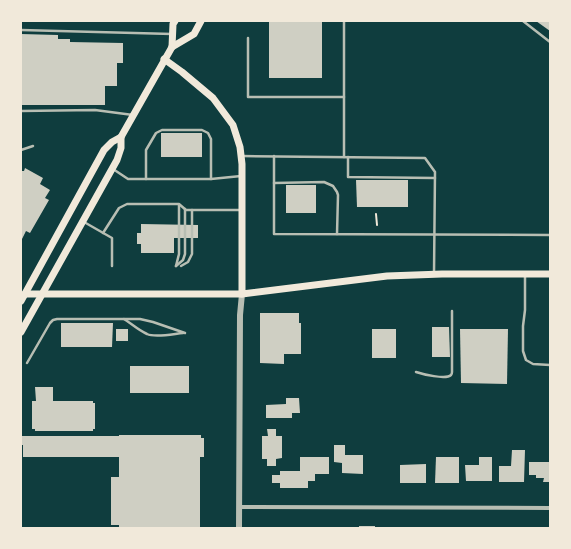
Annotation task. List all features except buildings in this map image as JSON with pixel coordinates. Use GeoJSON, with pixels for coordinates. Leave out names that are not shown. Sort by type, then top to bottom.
{"type":"FeatureCollection","features":[{"type":"Feature","properties":{"kind":"main road"},"geometry":{"type":"LineString","coordinates":[[172,47],[173,24],[175,21]]}},
{"type":"Feature","properties":{"kind":"main road"},"geometry":{"type":"LineString","coordinates":[[21,301],[23,294],[104,150],[112,142],[121,137],[172,47],[194,34],[201,21]]}},
{"type":"Feature","properties":{"kind":"main road"},"geometry":{"type":"LineString","coordinates":[[164,59],[213,98],[233,125],[240,147],[241,156],[242,294]]}},
{"type":"Feature","properties":{"kind":"main road"},"geometry":{"type":"LineString","coordinates":[[21,332],[117,160],[121,148],[121,137]]}},
{"type":"Feature","properties":{"kind":"main road"},"geometry":{"type":"LineString","coordinates":[[23,294],[242,294],[387,276],[550,274]]}},
{"type":"Feature","properties":{"kind":"street"},"geometry":{"type":"LineString","coordinates":[[239,528],[240,322],[242,294]]}},
{"type":"Feature","properties":{"kind":"street"},"geometry":{"type":"LineString","coordinates":[[239,507],[550,508]]}},
{"type":"Feature","properties":{"kind":"lane"},"geometry":{"type":"LineString","coordinates":[[344,21],[344,97],[348,177],[435,178]]}},
{"type":"Feature","properties":{"kind":"lane"},"geometry":{"type":"LineString","coordinates":[[523,21],[550,42]]}},
{"type":"Feature","properties":{"kind":"lane"},"geometry":{"type":"LineString","coordinates":[[21,30],[172,34]]}},
{"type":"Feature","properties":{"kind":"lane"},"geometry":{"type":"LineString","coordinates":[[248,38],[248,97],[344,97]]}},
{"type":"Feature","properties":{"kind":"lane"},"geometry":{"type":"LineString","coordinates":[[21,111],[95,110],[134,115]]}},
{"type":"Feature","properties":{"kind":"lane"},"geometry":{"type":"LineString","coordinates":[[146,178],[146,150],[156,133],[162,130],[202,130],[208,133],[211,139],[211,178]]}},
{"type":"Feature","properties":{"kind":"lane"},"geometry":{"type":"LineString","coordinates":[[21,150],[32,146]]}},
{"type":"Feature","properties":{"kind":"lane"},"geometry":{"type":"LineString","coordinates":[[241,156],[425,158],[436,172],[434,275]]}},
{"type":"Feature","properties":{"kind":"lane"},"geometry":{"type":"LineString","coordinates":[[274,156],[274,234],[550,235]]}},
{"type":"Feature","properties":{"kind":"lane"},"geometry":{"type":"LineString","coordinates":[[112,169],[128,178],[211,178],[242,176]]}},
{"type":"Feature","properties":{"kind":"lane"},"geometry":{"type":"LineString","coordinates":[[274,183],[324,182],[333,186],[338,192],[337,234]]}},
{"type":"Feature","properties":{"kind":"lane"},"geometry":{"type":"LineString","coordinates":[[103,233],[119,208],[127,204],[179,204],[186,209],[192,210],[242,210]]}},
{"type":"Feature","properties":{"kind":"lane"},"geometry":{"type":"LineString","coordinates":[[179,204],[178,254],[176,266],[183,260],[185,254],[186,209]]}},
{"type":"Feature","properties":{"kind":"lane"},"geometry":{"type":"LineString","coordinates":[[181,266],[188,262],[192,254],[192,210]]}},
{"type":"Feature","properties":{"kind":"lane"},"geometry":{"type":"LineString","coordinates":[[83,222],[112,238],[112,266]]}},
{"type":"Feature","properties":{"kind":"lane"},"geometry":{"type":"LineString","coordinates":[[525,274],[523,351],[526,360],[533,364],[550,365]]}},
{"type":"Feature","properties":{"kind":"lane"},"geometry":{"type":"LineString","coordinates":[[416,372],[428,376],[448,377],[451,375],[452,311]]}},
{"type":"Feature","properties":{"kind":"lane"},"geometry":{"type":"LineString","coordinates":[[27,363],[48,327],[53,320],[57,319],[124,319],[140,319],[185,333],[150,335],[124,319]]}},
{"type":"Feature","properties":{"kind":"path"},"geometry":{"type":"LineString","coordinates":[[376,214],[377,224]]}}]}
